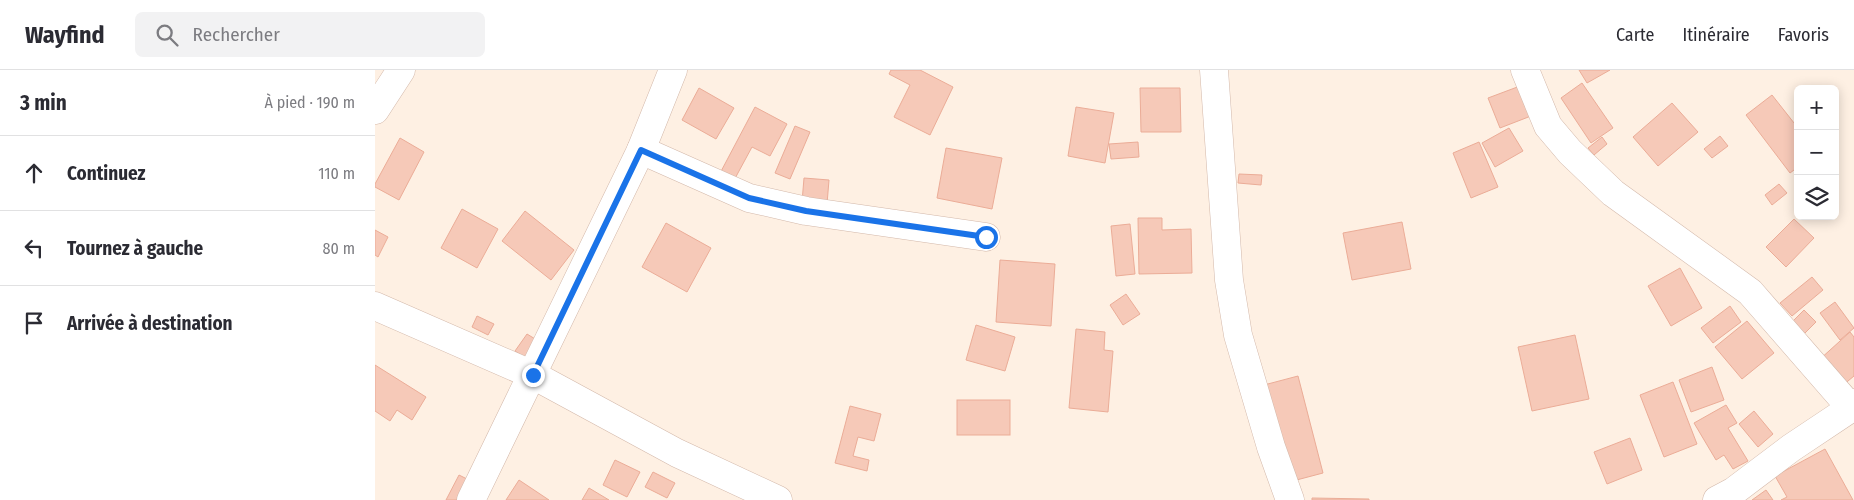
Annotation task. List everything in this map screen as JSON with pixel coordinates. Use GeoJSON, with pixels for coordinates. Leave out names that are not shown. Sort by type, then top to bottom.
{"type":"FeatureCollection","features":[{"type":"Feature","properties":{"kind":"street"},"geometry":{"type":"LineString","coordinates":[[375,110],[401,70]]}},
{"type":"Feature","properties":{"kind":"street"},"geometry":{"type":"LineString","coordinates":[[471,500],[641,150],[673,70]]}},
{"type":"Feature","properties":{"kind":"street"},"geometry":{"type":"LineString","coordinates":[[1214,70],[1229,280],[1238,335],[1271,447],[1289,500]]}},
{"type":"Feature","properties":{"kind":"street"},"geometry":{"type":"LineString","coordinates":[[1525,70],[1548,126],[1570,152],[1613,193],[1750,292],[1852,405],[1791,448],[1729,497]]}},
{"type":"Feature","properties":{"kind":"street"},"geometry":{"type":"LineString","coordinates":[[641,150],[749,198],[806,211],[986,237]]}},
{"type":"Feature","properties":{"kind":"street"},"geometry":{"type":"LineString","coordinates":[[375,306],[533,375],[677,452],[778,500]]}},
{"type":"Feature","properties":{"kind":"building"},"geometry":{"type":"Polygon","coordinates":[[[891,70],[920,70],[953,87],[930,135],[894,117],[910,85],[889,74],[891,70]]]}},
{"type":"Feature","properties":{"kind":"building"},"geometry":{"type":"Polygon","coordinates":[[[1579,70],[1610,70],[1587,83],[1579,70]]]}},
{"type":"Feature","properties":{"kind":"building"},"geometry":{"type":"Polygon","coordinates":[[[1582,83],[1613,128],[1591,143],[1561,98],[1582,83]]]}},
{"type":"Feature","properties":{"kind":"building"},"geometry":{"type":"Polygon","coordinates":[[[1520,86],[1531,116],[1500,128],[1488,98],[1520,86]]]}},
{"type":"Feature","properties":{"kind":"building"},"geometry":{"type":"Polygon","coordinates":[[[699,88],[734,108],[716,139],[682,120],[699,88]]]}},
{"type":"Feature","properties":{"kind":"building"},"geometry":{"type":"Polygon","coordinates":[[[1140,88],[1180,88],[1181,132],[1141,132],[1140,88]]]}},
{"type":"Feature","properties":{"kind":"building"},"geometry":{"type":"Polygon","coordinates":[[[1772,95],[1794,123],[1794,170],[1790,173],[1746,115],[1772,95]]]}},
{"type":"Feature","properties":{"kind":"building"},"geometry":{"type":"Polygon","coordinates":[[[1672,103],[1698,132],[1658,166],[1633,137],[1672,103]]]}},
{"type":"Feature","properties":{"kind":"building"},"geometry":{"type":"Polygon","coordinates":[[[755,107],[787,124],[770,156],[752,147],[732,184],[718,177],[755,107]]]}},
{"type":"Feature","properties":{"kind":"building"},"geometry":{"type":"Polygon","coordinates":[[[1076,107],[1114,113],[1105,163],[1068,156],[1076,107]]]}},
{"type":"Feature","properties":{"kind":"building"},"geometry":{"type":"Polygon","coordinates":[[[795,126],[810,132],[790,179],[775,173],[795,126]]]}},
{"type":"Feature","properties":{"kind":"building"},"geometry":{"type":"Polygon","coordinates":[[[1509,128],[1523,151],[1495,167],[1482,143],[1509,128]]]}},
{"type":"Feature","properties":{"kind":"building"},"geometry":{"type":"Polygon","coordinates":[[[1720,136],[1728,146],[1712,158],[1704,149],[1720,136]]]}},
{"type":"Feature","properties":{"kind":"building"},"geometry":{"type":"Polygon","coordinates":[[[1602,137],[1607,144],[1594,155],[1588,148],[1602,137]]]}},
{"type":"Feature","properties":{"kind":"building"},"geometry":{"type":"Polygon","coordinates":[[[400,138],[424,152],[399,200],[375,187],[375,184],[400,138]]]}},
{"type":"Feature","properties":{"kind":"building"},"geometry":{"type":"Polygon","coordinates":[[[1138,142],[1139,157],[1111,159],[1109,144],[1138,142]]]}},
{"type":"Feature","properties":{"kind":"building"},"geometry":{"type":"Polygon","coordinates":[[[1479,142],[1498,187],[1471,198],[1453,153],[1479,142]]]}},
{"type":"Feature","properties":{"kind":"building"},"geometry":{"type":"Polygon","coordinates":[[[946,148],[1002,158],[992,209],[937,198],[946,148]]]}},
{"type":"Feature","properties":{"kind":"building"},"geometry":{"type":"Polygon","coordinates":[[[1239,174],[1262,175],[1261,185],[1238,183],[1239,174]]]}},
{"type":"Feature","properties":{"kind":"building"},"geometry":{"type":"Polygon","coordinates":[[[804,178],[829,180],[827,204],[802,202],[804,178]]]}},
{"type":"Feature","properties":{"kind":"building"},"geometry":{"type":"Polygon","coordinates":[[[1779,184],[1787,193],[1772,205],[1765,195],[1779,184]]]}},
{"type":"Feature","properties":{"kind":"building"},"geometry":{"type":"Polygon","coordinates":[[[462,209],[498,229],[477,268],[441,248],[462,209]]]}},
{"type":"Feature","properties":{"kind":"building"},"geometry":{"type":"Polygon","coordinates":[[[525,211],[574,250],[551,280],[502,241],[525,211]]]}},
{"type":"Feature","properties":{"kind":"building"},"geometry":{"type":"Polygon","coordinates":[[[1138,218],[1162,218],[1162,230],[1191,229],[1192,273],[1139,274],[1138,218]]]}},
{"type":"Feature","properties":{"kind":"building"},"geometry":{"type":"Polygon","coordinates":[[[1794,219],[1814,238],[1786,267],[1766,247],[1794,219]]]}},
{"type":"Feature","properties":{"kind":"building"},"geometry":{"type":"Polygon","coordinates":[[[1402,222],[1411,269],[1352,280],[1343,233],[1402,222]]]}},
{"type":"Feature","properties":{"kind":"building"},"geometry":{"type":"Polygon","coordinates":[[[666,223],[711,248],[687,292],[642,267],[666,223]]]}},
{"type":"Feature","properties":{"kind":"building"},"geometry":{"type":"Polygon","coordinates":[[[1130,224],[1135,274],[1116,276],[1111,226],[1130,224]]]}},
{"type":"Feature","properties":{"kind":"building"},"geometry":{"type":"Polygon","coordinates":[[[375,230],[388,237],[378,257],[375,255],[375,230]]]}},
{"type":"Feature","properties":{"kind":"building"},"geometry":{"type":"Polygon","coordinates":[[[1000,260],[1055,264],[1051,326],[996,322],[1000,260]]]}},
{"type":"Feature","properties":{"kind":"building"},"geometry":{"type":"Polygon","coordinates":[[[1680,268],[1702,308],[1671,326],[1648,286],[1680,268]]]}},
{"type":"Feature","properties":{"kind":"building"},"geometry":{"type":"Polygon","coordinates":[[[1812,277],[1823,290],[1792,316],[1780,303],[1812,277]]]}},
{"type":"Feature","properties":{"kind":"building"},"geometry":{"type":"Polygon","coordinates":[[[1126,294],[1140,314],[1123,325],[1110,305],[1126,294]]]}},
{"type":"Feature","properties":{"kind":"building"},"geometry":{"type":"Polygon","coordinates":[[[1835,302],[1854,328],[1840,340],[1820,313],[1835,302]]]}},
{"type":"Feature","properties":{"kind":"building"},"geometry":{"type":"Polygon","coordinates":[[[1730,306],[1741,322],[1713,343],[1701,328],[1730,306]]]}},
{"type":"Feature","properties":{"kind":"building"},"geometry":{"type":"Polygon","coordinates":[[[1804,310],[1816,322],[1804,334],[1792,322],[1804,310]]]}},
{"type":"Feature","properties":{"kind":"building"},"geometry":{"type":"Polygon","coordinates":[[[477,316],[494,324],[488,335],[472,327],[477,316]]]}},
{"type":"Feature","properties":{"kind":"building"},"geometry":{"type":"Polygon","coordinates":[[[1747,321],[1774,353],[1742,379],[1715,347],[1747,321]]]}},
{"type":"Feature","properties":{"kind":"building"},"geometry":{"type":"Polygon","coordinates":[[[976,325],[1015,337],[1005,371],[966,360],[976,325]]]}},
{"type":"Feature","properties":{"kind":"building"},"geometry":{"type":"Polygon","coordinates":[[[1076,329],[1105,332],[1104,350],[1113,351],[1108,412],[1069,408],[1076,329]]]}},
{"type":"Feature","properties":{"kind":"building"},"geometry":{"type":"Polygon","coordinates":[[[1850,332],[1854,337],[1854,376],[1842,386],[1819,360],[1850,332]]]}},
{"type":"Feature","properties":{"kind":"building"},"geometry":{"type":"Polygon","coordinates":[[[527,334],[545,345],[533,363],[515,351],[527,334]]]}},
{"type":"Feature","properties":{"kind":"building"},"geometry":{"type":"Polygon","coordinates":[[[1575,335],[1589,399],[1532,411],[1518,347],[1575,335]]]}},
{"type":"Feature","properties":{"kind":"building"},"geometry":{"type":"Polygon","coordinates":[[[375,365],[426,397],[412,420],[397,410],[390,421],[375,411],[375,365]]]}},
{"type":"Feature","properties":{"kind":"building"},"geometry":{"type":"Polygon","coordinates":[[[1712,367],[1724,400],[1691,412],[1679,380],[1712,367]]]}},
{"type":"Feature","properties":{"kind":"building"},"geometry":{"type":"Polygon","coordinates":[[[1298,376],[1323,473],[1289,482],[1264,385],[1298,376]]]}},
{"type":"Feature","properties":{"kind":"building"},"geometry":{"type":"Polygon","coordinates":[[[1673,382],[1697,444],[1664,457],[1640,395],[1673,382]]]}},
{"type":"Feature","properties":{"kind":"building"},"geometry":{"type":"Polygon","coordinates":[[[957,400],[1010,400],[1010,435],[957,435],[957,400]]]}},
{"type":"Feature","properties":{"kind":"building"},"geometry":{"type":"Polygon","coordinates":[[[1726,405],[1737,423],[1728,428],[1748,461],[1733,469],[1724,455],[1716,460],[1694,423],[1726,405]]]}},
{"type":"Feature","properties":{"kind":"building"},"geometry":{"type":"Polygon","coordinates":[[[850,406],[881,414],[874,441],[858,437],[853,456],[869,460],[867,471],[835,463],[850,406]]]}},
{"type":"Feature","properties":{"kind":"building"},"geometry":{"type":"Polygon","coordinates":[[[1754,411],[1773,434],[1758,447],[1739,424],[1754,411]]]}},
{"type":"Feature","properties":{"kind":"building"},"geometry":{"type":"Polygon","coordinates":[[[1630,438],[1642,470],[1607,484],[1594,452],[1630,438]]]}},
{"type":"Feature","properties":{"kind":"building"},"geometry":{"type":"Polygon","coordinates":[[[1825,449],[1853,500],[1781,500],[1787,497],[1775,476],[1825,449]]]}},
{"type":"Feature","properties":{"kind":"building"},"geometry":{"type":"Polygon","coordinates":[[[615,460],[640,472],[627,497],[603,485],[615,460]]]}},
{"type":"Feature","properties":{"kind":"building"},"geometry":{"type":"Polygon","coordinates":[[[653,472],[675,483],[667,498],[645,487],[653,472]]]}},
{"type":"Feature","properties":{"kind":"building"},"geometry":{"type":"Polygon","coordinates":[[[459,475],[479,485],[471,500],[446,500],[459,475]]]}},
{"type":"Feature","properties":{"kind":"building"},"geometry":{"type":"Polygon","coordinates":[[[519,480],[549,500],[506,500],[519,480]]]}},
{"type":"Feature","properties":{"kind":"building"},"geometry":{"type":"Polygon","coordinates":[[[589,488],[609,500],[582,500],[589,488]]]}},
{"type":"Feature","properties":{"kind":"building"},"geometry":{"type":"Polygon","coordinates":[[[1766,490],[1773,500],[1752,500],[1766,490]]]}},
{"type":"Feature","properties":{"kind":"building"},"geometry":{"type":"Polygon","coordinates":[[[1312,498],[1369,499],[1369,500],[1312,500],[1312,498]]]}},
{"type":"Feature","properties":{"kind":"route"},"geometry":{"type":"LineString","coordinates":[[533,375],[641,150],[749,198],[806,211],[986,237]]}}]}
